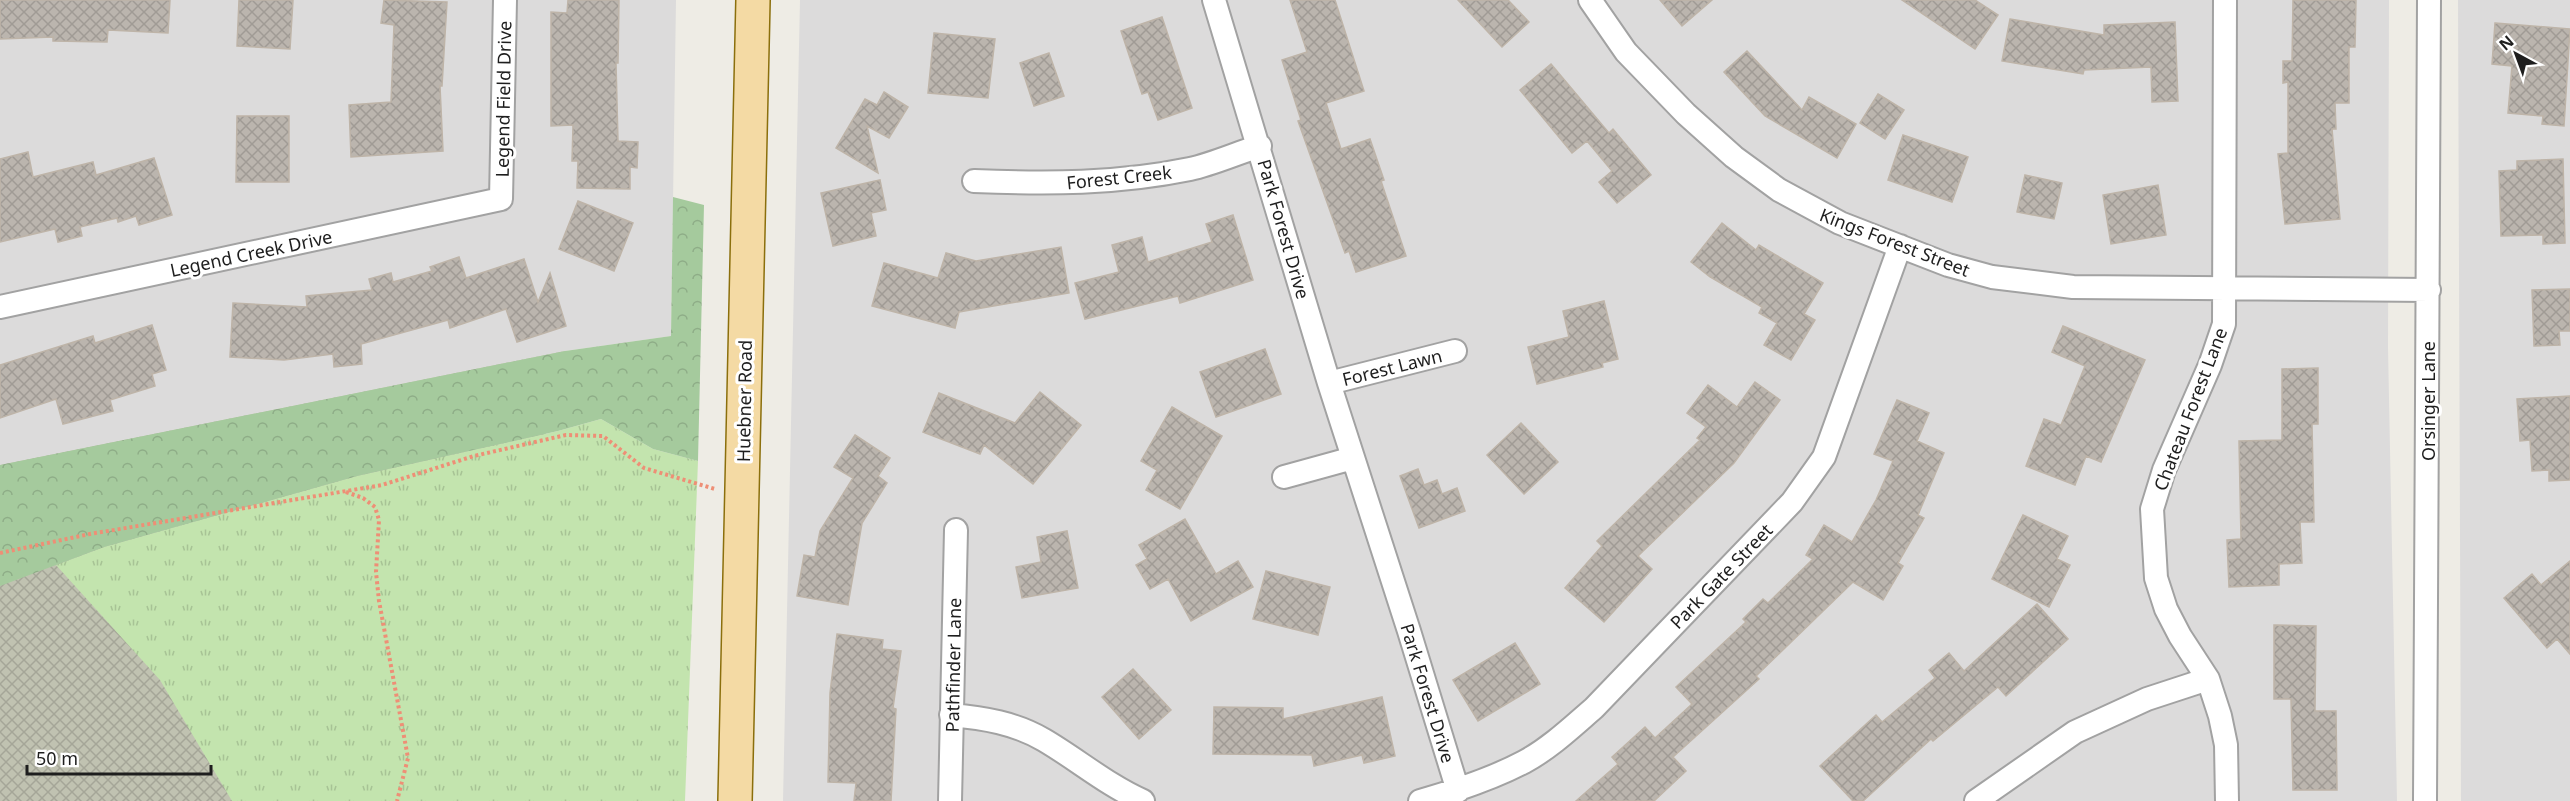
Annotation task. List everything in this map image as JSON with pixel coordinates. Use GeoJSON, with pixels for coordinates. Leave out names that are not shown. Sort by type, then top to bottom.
{"type":"FeatureCollection","features":[{"type":"Feature","properties":{"kind":"main road","name":"Huebner Road"},"geometry":{"type":"LineString","coordinates":[[735,801],[753,0]]}},
{"type":"Feature","properties":{"kind":"street","name":"Legend Field Drive"},"geometry":{"type":"LineString","coordinates":[[501,199],[505,0]]}},
{"type":"Feature","properties":{"kind":"street","name":"Park Forest Drive"},"geometry":{"type":"LineString","coordinates":[[1214,0],[1260,146],[1329,383],[1458,790]]}},
{"type":"Feature","properties":{"kind":"street","name":"Kings Forest Street"},"geometry":{"type":"LineString","coordinates":[[1590,0],[1626,52],[1686,114],[1734,157],[1807,207],[1840,223],[1948,265],[1992,277],[2073,287],[2429,290]]}},
{"type":"Feature","properties":{"kind":"street","name":"Chateau Forest Lane"},"geometry":{"type":"LineString","coordinates":[[2224,0],[2224,324],[2214,355],[2171,453],[2152,509],[2156,578],[2166,609],[2180,636],[2208,679],[2226,745],[2227,801]]}},
{"type":"Feature","properties":{"kind":"street","name":"Orsinger Lane"},"geometry":{"type":"LineString","coordinates":[[2425,801],[2429,0]]}},
{"type":"Feature","properties":{"kind":"street","name":"Forest Creek"},"geometry":{"type":"LineString","coordinates":[[974,181],[1047,184],[1120,180],[1192,168],[1260,146]]}},
{"type":"Feature","properties":{"kind":"street","name":"Legend Creek Drive"},"geometry":{"type":"LineString","coordinates":[[0,307],[501,199]]}},
{"type":"Feature","properties":{"kind":"street","name":"Park Gate Street"},"geometry":{"type":"LineString","coordinates":[[1420,801],[1458,790],[1523,762],[1579,722],[1792,502],[1824,457],[1900,246]]}},
{"type":"Feature","properties":{"kind":"street","name":"Forest Lawn"},"geometry":{"type":"LineString","coordinates":[[1329,383],[1455,351]]}},
{"type":"Feature","properties":{"kind":"street"},"geometry":{"type":"LineString","coordinates":[[1284,477],[1353,458]]}},
{"type":"Feature","properties":{"kind":"street","name":"Pathfinder Lane"},"geometry":{"type":"LineString","coordinates":[[950,801],[956,530]]}},
{"type":"Feature","properties":{"kind":"street"},"geometry":{"type":"LineString","coordinates":[[1976,801],[2075,732],[2147,699],[2208,679]]}},
{"type":"Feature","properties":{"kind":"street"},"geometry":{"type":"LineString","coordinates":[[951,715],[988,718],[1032,735],[1119,791],[1143,801]]}},
{"type":"Feature","properties":{"kind":"path"},"geometry":{"type":"LineString","coordinates":[[0,553],[90,534],[382,485],[474,456],[566,435],[603,436],[644,468],[742,496]]}},
{"type":"Feature","properties":{"kind":"path"},"geometry":{"type":"LineString","coordinates":[[345,492],[363,498],[375,507],[379,520],[376,572],[379,601],[408,758],[397,801]]}},
{"type":"Feature","properties":{"kind":"shaded area"},"geometry":{"type":"Polygon","coordinates":[[[0,0],[676,0],[671,336],[565,351],[0,465],[0,0]]]}},
{"type":"Feature","properties":{"kind":"shaded area"},"geometry":{"type":"Polygon","coordinates":[[[800,0],[2389,0],[2388,348],[2397,801],[783,801],[800,0]]]}},
{"type":"Feature","properties":{"kind":"shaded area"},"geometry":{"type":"Polygon","coordinates":[[[2458,0],[2570,0],[2570,801],[2461,801],[2458,0]]]}},
{"type":"Feature","properties":{"kind":"shaded area"},"geometry":{"type":"Polygon","coordinates":[[[565,351],[460,801],[0,801],[0,465],[565,351]]]}},
{"type":"Feature","properties":{"kind":"green space"},"geometry":{"type":"Polygon","coordinates":[[[673,197],[704,205],[698,461],[653,449],[601,419],[558,431],[357,476],[104,547],[0,586],[0,465],[565,351],[671,336],[673,197]]]}},
{"type":"Feature","properties":{"kind":"green space"},"geometry":{"type":"Polygon","coordinates":[[[601,419],[653,449],[698,461],[685,801],[232,801],[160,680],[56,565],[104,547],[357,476],[558,431],[601,419]]]}},
{"type":"Feature","properties":{"kind":"building"},"geometry":{"type":"Polygon","coordinates":[[[0,0],[170,0],[168,33],[108,30],[107,42],[53,41],[53,37],[0,39],[0,0]]]}},
{"type":"Feature","properties":{"kind":"building"},"geometry":{"type":"Polygon","coordinates":[[[239,0],[293,0],[290,49],[237,46],[239,0]]]}},
{"type":"Feature","properties":{"kind":"building"},"geometry":{"type":"Polygon","coordinates":[[[384,0],[447,2],[442,86],[440,86],[443,151],[351,157],[349,105],[391,102],[394,25],[381,23],[384,0]]]}},
{"type":"Feature","properties":{"kind":"building"},"geometry":{"type":"Polygon","coordinates":[[[568,0],[619,0],[618,63],[616,63],[618,141],[638,142],[637,168],[630,167],[630,189],[577,188],[578,161],[572,161],[573,125],[551,126],[551,12],[567,13],[568,0]]]}},
{"type":"Feature","properties":{"kind":"building"},"geometry":{"type":"Polygon","coordinates":[[[1290,0],[1335,0],[1364,91],[1326,103],[1341,149],[1370,139],[1384,180],[1381,181],[1406,256],[1356,272],[1349,251],[1345,253],[1298,121],[1301,120],[1282,60],[1307,52],[1290,0]]]}},
{"type":"Feature","properties":{"kind":"building"},"geometry":{"type":"Polygon","coordinates":[[[1458,0],[1508,0],[1529,22],[1502,47],[1458,0]]]}},
{"type":"Feature","properties":{"kind":"building"},"geometry":{"type":"Polygon","coordinates":[[[1660,0],[1712,0],[1682,26],[1660,0]]]}},
{"type":"Feature","properties":{"kind":"building"},"geometry":{"type":"Polygon","coordinates":[[[1902,0],[1975,0],[1998,15],[1975,49],[1902,0]]]}},
{"type":"Feature","properties":{"kind":"building"},"geometry":{"type":"Polygon","coordinates":[[[2293,0],[2356,0],[2355,47],[2349,47],[2349,103],[2335,103],[2336,129],[2332,129],[2340,219],[2285,224],[2278,154],[2288,153],[2288,82],[2283,83],[2283,61],[2292,61],[2293,0]]]}},
{"type":"Feature","properties":{"kind":"building"},"geometry":{"type":"Polygon","coordinates":[[[1162,17],[1192,108],[1158,120],[1148,92],[1142,94],[1121,31],[1162,17]]]}},
{"type":"Feature","properties":{"kind":"building"},"geometry":{"type":"Polygon","coordinates":[[[2010,19],[2104,35],[2104,25],[2175,22],[2178,101],[2152,102],[2151,67],[2084,70],[2083,74],[2002,61],[2010,19]]]}},
{"type":"Feature","properties":{"kind":"building"},"geometry":{"type":"Polygon","coordinates":[[[2495,23],[2570,29],[2564,126],[2542,124],[2543,116],[2508,113],[2512,66],[2492,64],[2495,23]]]}},
{"type":"Feature","properties":{"kind":"building"},"geometry":{"type":"Polygon","coordinates":[[[934,33],[995,39],[988,98],[928,93],[934,33]]]}},
{"type":"Feature","properties":{"kind":"building"},"geometry":{"type":"Polygon","coordinates":[[[1747,51],[1802,110],[1809,97],[1856,124],[1837,158],[1765,116],[1724,72],[1747,51]]]}},
{"type":"Feature","properties":{"kind":"building"},"geometry":{"type":"Polygon","coordinates":[[[1049,53],[1064,96],[1034,106],[1020,63],[1049,53]]]}},
{"type":"Feature","properties":{"kind":"building"},"geometry":{"type":"Polygon","coordinates":[[[1551,64],[1609,133],[1613,129],[1651,175],[1617,203],[1599,182],[1612,171],[1587,141],[1572,153],[1520,90],[1551,64]]]}},
{"type":"Feature","properties":{"kind":"building"},"geometry":{"type":"Polygon","coordinates":[[[884,92],[908,107],[889,138],[867,126],[878,173],[836,148],[865,99],[877,105],[884,92]]]}},
{"type":"Feature","properties":{"kind":"building"},"geometry":{"type":"Polygon","coordinates":[[[1878,94],[1904,110],[1885,139],[1860,123],[1878,94]]]}},
{"type":"Feature","properties":{"kind":"building"},"geometry":{"type":"Polygon","coordinates":[[[237,116],[289,116],[289,182],[236,182],[237,116]]]}},
{"type":"Feature","properties":{"kind":"building"},"geometry":{"type":"Polygon","coordinates":[[[1903,135],[1968,157],[1952,202],[1888,180],[1903,135]]]}},
{"type":"Feature","properties":{"kind":"building"},"geometry":{"type":"Polygon","coordinates":[[[28,152],[33,177],[93,162],[96,175],[154,158],[172,215],[139,225],[136,216],[118,222],[117,218],[80,227],[82,236],[58,242],[55,229],[0,242],[0,159],[28,152]]]}},
{"type":"Feature","properties":{"kind":"building"},"geometry":{"type":"Polygon","coordinates":[[[2563,159],[2565,243],[2543,244],[2543,235],[2501,236],[2499,171],[2517,170],[2517,161],[2563,159]]]}},
{"type":"Feature","properties":{"kind":"building"},"geometry":{"type":"Polygon","coordinates":[[[2025,175],[2062,183],[2054,219],[2017,212],[2025,175]]]}},
{"type":"Feature","properties":{"kind":"building"},"geometry":{"type":"Polygon","coordinates":[[[880,180],[886,210],[871,213],[876,236],[833,246],[821,193],[880,180]]]}},
{"type":"Feature","properties":{"kind":"building"},"geometry":{"type":"Polygon","coordinates":[[[2158,185],[2166,235],[2111,244],[2103,195],[2158,185]]]}},
{"type":"Feature","properties":{"kind":"building"},"geometry":{"type":"Polygon","coordinates":[[[578,201],[633,223],[614,271],[559,249],[578,201]]]}},
{"type":"Feature","properties":{"kind":"building"},"geometry":{"type":"Polygon","coordinates":[[[1233,215],[1253,280],[1180,303],[1178,296],[1085,319],[1075,283],[1119,272],[1112,245],[1142,237],[1148,262],[1212,242],[1206,224],[1233,215]]]}},
{"type":"Feature","properties":{"kind":"building"},"geometry":{"type":"Polygon","coordinates":[[[1722,223],[1756,250],[1759,245],[1823,283],[1804,314],[1815,320],[1791,360],[1764,345],[1777,323],[1759,313],[1762,307],[1710,277],[1691,262],[1722,223]]]}},
{"type":"Feature","properties":{"kind":"building"},"geometry":{"type":"Polygon","coordinates":[[[1061,247],[1069,293],[959,312],[955,328],[872,306],[884,263],[938,278],[946,253],[976,261],[1061,247]]]}},
{"type":"Feature","properties":{"kind":"building"},"geometry":{"type":"Polygon","coordinates":[[[459,257],[466,278],[524,259],[538,302],[550,273],[566,326],[517,342],[506,309],[450,328],[448,320],[361,344],[362,364],[334,367],[333,354],[284,360],[230,357],[233,303],[307,307],[306,296],[372,290],[369,279],[391,273],[393,282],[432,271],[430,267],[459,257]]]}},
{"type":"Feature","properties":{"kind":"building"},"geometry":{"type":"Polygon","coordinates":[[[2570,289],[2570,331],[2559,331],[2560,345],[2534,346],[2532,290],[2570,289]]]}},
{"type":"Feature","properties":{"kind":"building"},"geometry":{"type":"Polygon","coordinates":[[[1604,301],[1618,359],[1602,363],[1603,367],[1537,384],[1528,347],[1569,337],[1563,311],[1604,301]]]}},
{"type":"Feature","properties":{"kind":"building"},"geometry":{"type":"Polygon","coordinates":[[[152,325],[166,370],[152,374],[155,386],[110,400],[113,411],[63,424],[56,399],[0,418],[0,365],[93,336],[95,343],[152,325]]]}},
{"type":"Feature","properties":{"kind":"building"},"geometry":{"type":"Polygon","coordinates":[[[2063,326],[2145,360],[2101,462],[2086,456],[2075,485],[2026,466],[2044,419],[2061,425],[2085,366],[2052,352],[2063,326]]]}},
{"type":"Feature","properties":{"kind":"building"},"geometry":{"type":"Polygon","coordinates":[[[1265,349],[1281,394],[1216,417],[1200,372],[1265,349]]]}},
{"type":"Feature","properties":{"kind":"building"},"geometry":{"type":"Polygon","coordinates":[[[2318,368],[2318,424],[2312,424],[2314,522],[2300,522],[2302,563],[2279,564],[2279,585],[2229,587],[2227,540],[2241,539],[2239,441],[2282,440],[2282,369],[2318,368]]]}},
{"type":"Feature","properties":{"kind":"building"},"geometry":{"type":"Polygon","coordinates":[[[1755,382],[1780,400],[1734,463],[1638,556],[1652,569],[1604,622],[1565,588],[1602,546],[1597,541],[1700,440],[1697,438],[1706,427],[1687,413],[1708,385],[1737,407],[1755,382]]]}},
{"type":"Feature","properties":{"kind":"building"},"geometry":{"type":"Polygon","coordinates":[[[1040,392],[1081,425],[1033,484],[984,445],[980,454],[923,432],[939,393],[1015,423],[1040,392]]]}},
{"type":"Feature","properties":{"kind":"building"},"geometry":{"type":"Polygon","coordinates":[[[2570,396],[2570,480],[2549,481],[2549,470],[2532,471],[2530,440],[2520,441],[2517,399],[2570,396]]]}},
{"type":"Feature","properties":{"kind":"building"},"geometry":{"type":"Polygon","coordinates":[[[1897,400],[1929,413],[1917,441],[1944,453],[1918,515],[1924,518],[1898,563],[1903,566],[1883,600],[1853,582],[1756,676],[1759,679],[1673,757],[1686,771],[1654,801],[1576,801],[1618,764],[1612,757],[1645,727],[1655,738],[1692,704],[1676,687],[1746,622],[1743,619],[1763,599],[1768,603],[1813,559],[1806,555],[1824,525],[1852,542],[1876,500],[1893,461],[1874,454],[1897,400]]]}},
{"type":"Feature","properties":{"kind":"building"},"geometry":{"type":"Polygon","coordinates":[[[1172,407],[1222,436],[1180,509],[1146,490],[1157,470],[1141,461],[1172,407]]]}},
{"type":"Feature","properties":{"kind":"building"},"geometry":{"type":"Polygon","coordinates":[[[1521,423],[1558,462],[1524,494],[1487,455],[1521,423]]]}},
{"type":"Feature","properties":{"kind":"building"},"geometry":{"type":"Polygon","coordinates":[[[855,435],[890,458],[878,476],[887,483],[862,523],[848,605],[797,596],[804,555],[815,557],[820,531],[853,478],[834,467],[855,435]]]}},
{"type":"Feature","properties":{"kind":"building"},"geometry":{"type":"Polygon","coordinates":[[[1418,469],[1424,485],[1437,480],[1442,494],[1457,488],[1465,511],[1419,528],[1400,476],[1418,469]]]}},
{"type":"Feature","properties":{"kind":"building"},"geometry":{"type":"Polygon","coordinates":[[[2023,515],[2068,536],[2057,559],[2070,565],[2049,607],[1992,579],[2023,515]]]}},
{"type":"Feature","properties":{"kind":"building"},"geometry":{"type":"Polygon","coordinates":[[[1185,519],[1216,574],[1238,561],[1253,587],[1191,621],[1168,579],[1150,589],[1136,565],[1147,559],[1139,545],[1185,519]]]}},
{"type":"Feature","properties":{"kind":"building"},"geometry":{"type":"Polygon","coordinates":[[[1067,531],[1078,588],[1022,598],[1016,567],[1041,562],[1037,537],[1067,531]]]}},
{"type":"Feature","properties":{"kind":"building"},"geometry":{"type":"Polygon","coordinates":[[[2570,561],[2570,654],[2557,639],[2547,648],[2504,598],[2532,574],[2541,585],[2570,561]]]}},
{"type":"Feature","properties":{"kind":"building"},"geometry":{"type":"Polygon","coordinates":[[[1266,571],[1330,587],[1318,635],[1253,619],[1266,571]]]}},
{"type":"Feature","properties":{"kind":"building"},"geometry":{"type":"Polygon","coordinates":[[[2037,604],[2068,639],[2006,696],[1998,687],[1933,741],[1931,739],[1863,801],[1853,801],[1820,766],[1876,715],[1882,722],[1935,678],[1929,670],[1949,653],[1964,671],[2037,604]]]}},
{"type":"Feature","properties":{"kind":"building"},"geometry":{"type":"Polygon","coordinates":[[[2274,625],[2316,626],[2315,711],[2336,711],[2337,790],[2293,790],[2291,699],[2274,699],[2274,625]]]}},
{"type":"Feature","properties":{"kind":"building"},"geometry":{"type":"Polygon","coordinates":[[[837,634],[883,640],[882,649],[901,651],[893,708],[896,709],[891,801],[854,801],[856,783],[828,782],[830,693],[837,634]]]}},
{"type":"Feature","properties":{"kind":"building"},"geometry":{"type":"Polygon","coordinates":[[[1515,643],[1540,684],[1478,721],[1453,680],[1515,643]]]}},
{"type":"Feature","properties":{"kind":"building"},"geometry":{"type":"Polygon","coordinates":[[[1133,669],[1171,710],[1139,739],[1102,697],[1133,669]]]}},
{"type":"Feature","properties":{"kind":"building"},"geometry":{"type":"Polygon","coordinates":[[[1382,697],[1395,756],[1364,763],[1362,755],[1314,766],[1312,755],[1213,754],[1214,707],[1283,708],[1283,719],[1382,697]]]}}]}
